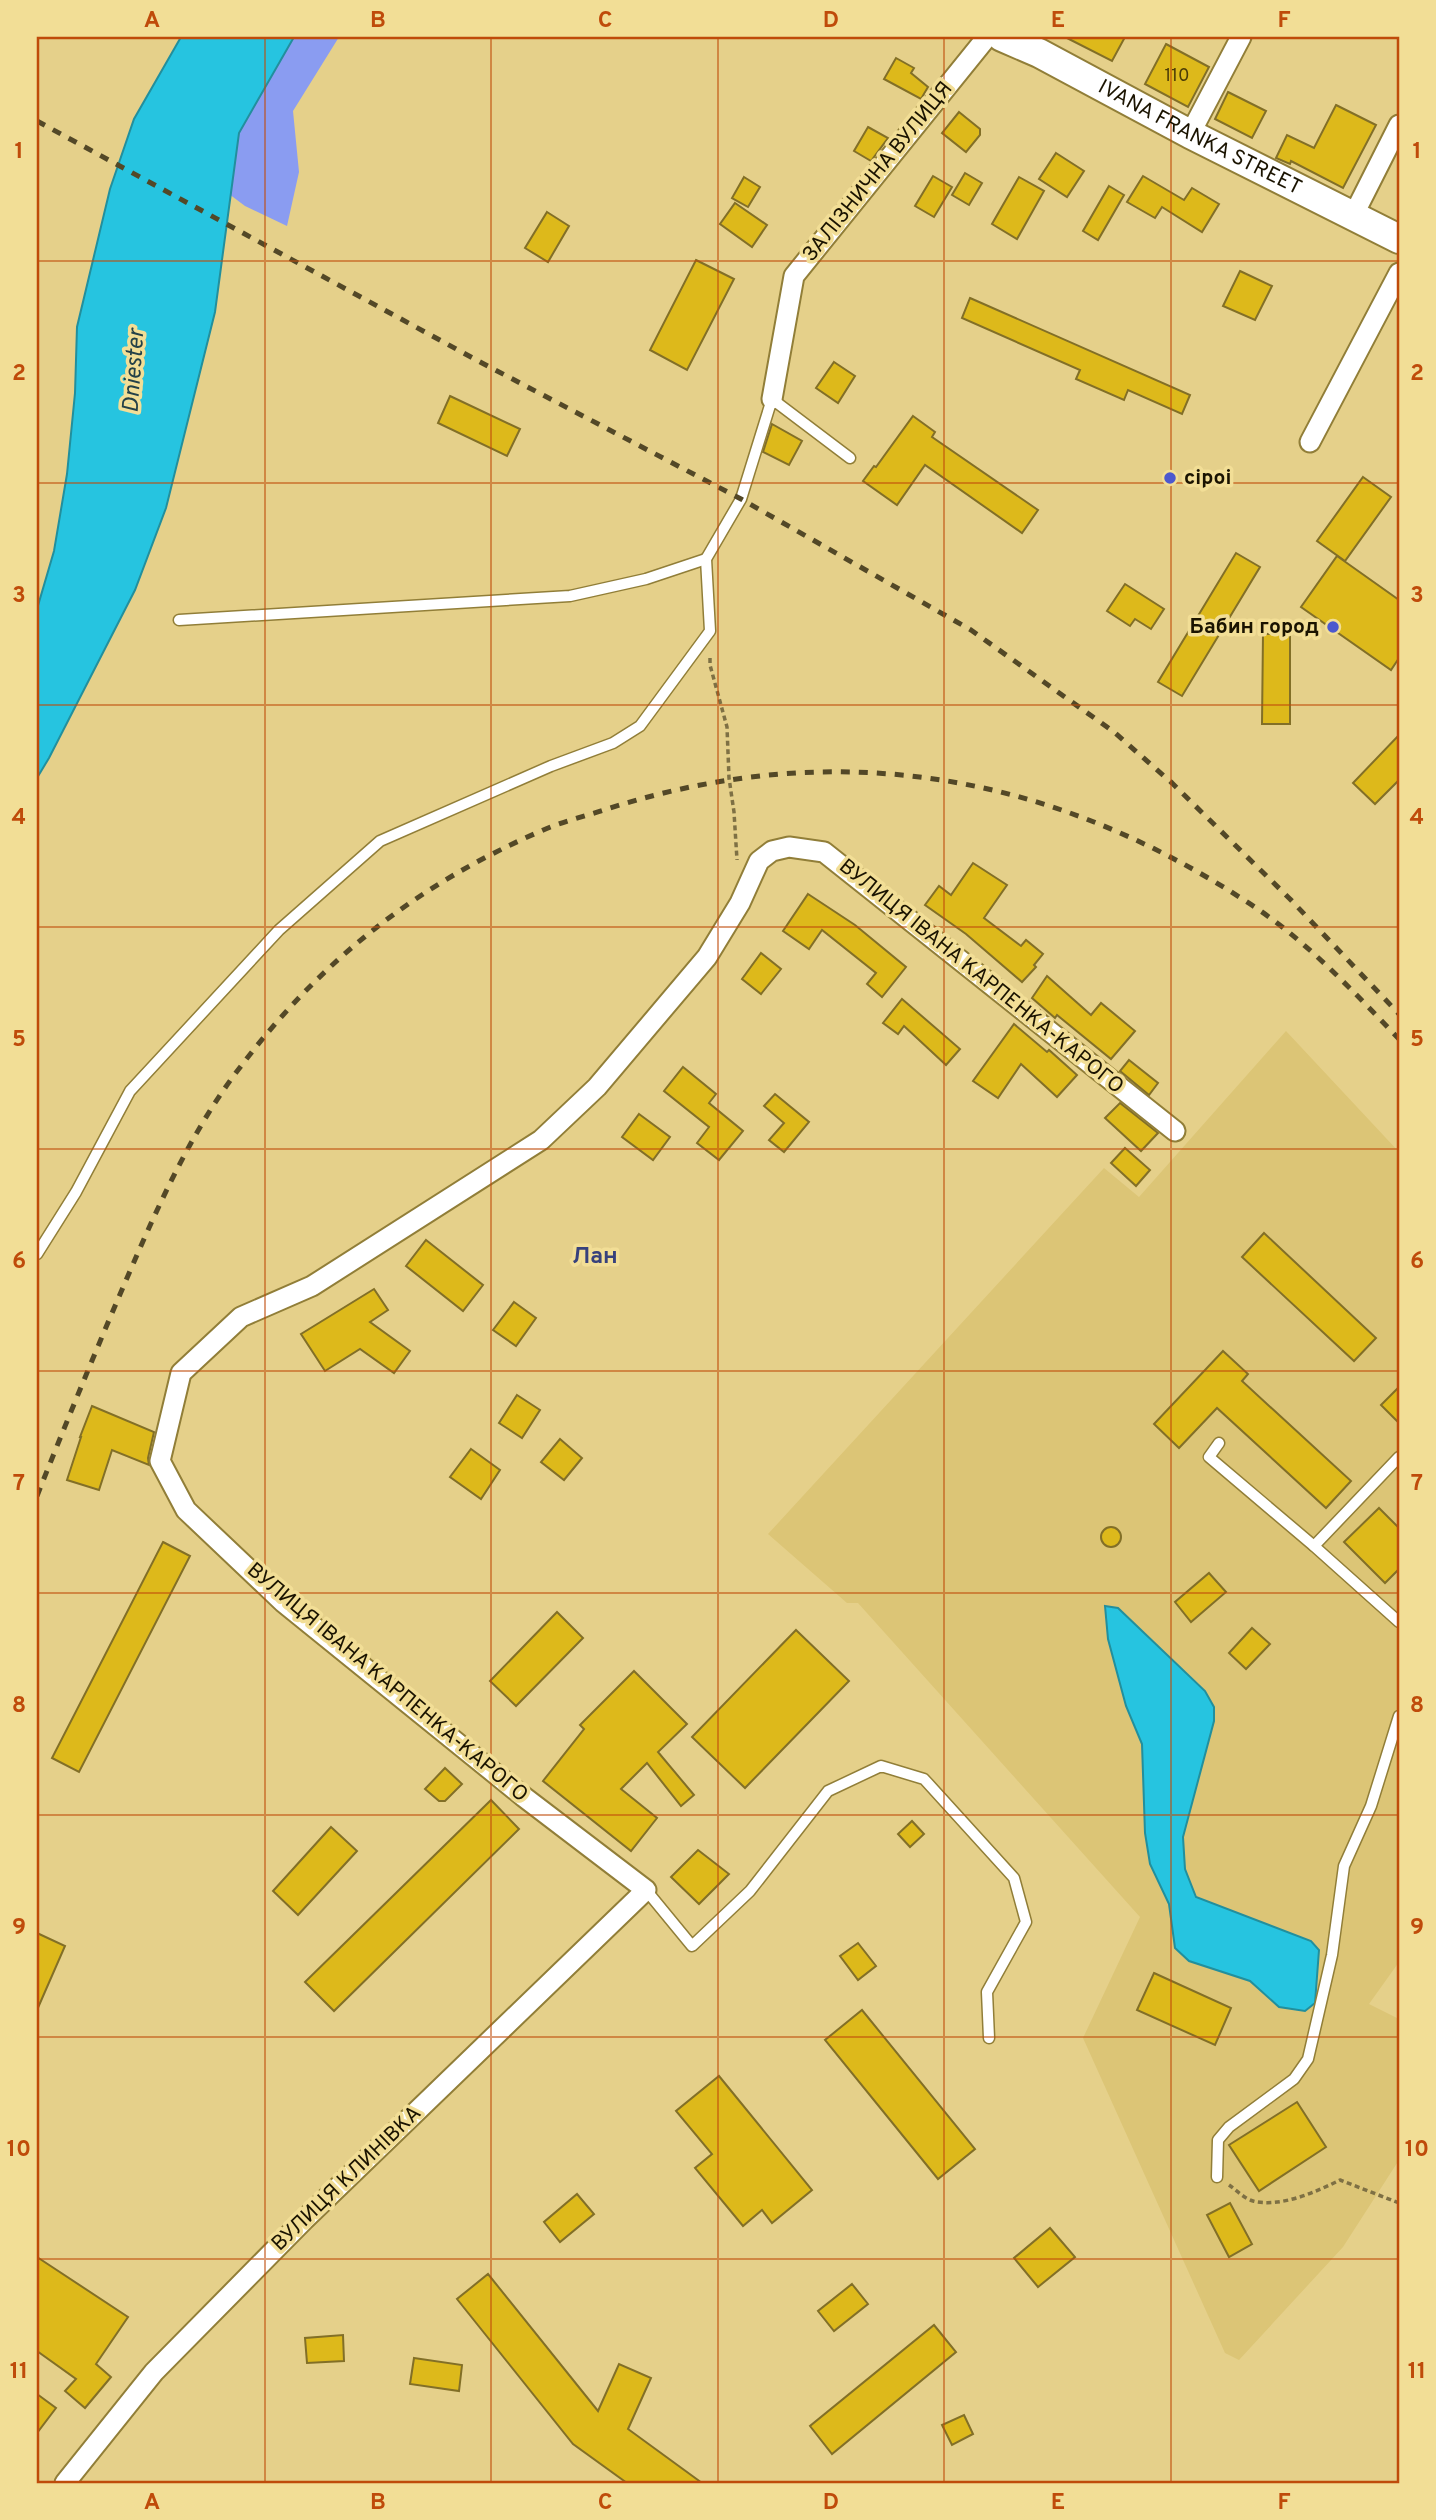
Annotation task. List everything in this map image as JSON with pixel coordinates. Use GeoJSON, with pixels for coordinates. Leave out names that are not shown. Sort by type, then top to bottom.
{"type":"FeatureCollection","features":[{"type":"Feature","properties":{"kind":"main road","name":"IVANA FRANKA STREET"},"geometry":{"type":"LineString","coordinates":[[1002,37],[1039,53],[1190,134],[1399,239]]}},
{"type":"Feature","properties":{"kind":"street","name":"ЗАЛІЗНИЧНА ВУЛИЦЯ"},"geometry":{"type":"LineString","coordinates":[[772,399],[794,276],[987,37]]}},
{"type":"Feature","properties":{"kind":"street"},"geometry":{"type":"LineString","coordinates":[[1190,134],[1241,37]]}},
{"type":"Feature","properties":{"kind":"street"},"geometry":{"type":"LineString","coordinates":[[1353,216],[1399,125]]}},
{"type":"Feature","properties":{"kind":"street"},"geometry":{"type":"LineString","coordinates":[[1310,442],[1399,274]]}},
{"type":"Feature","properties":{"kind":"street","name":"ВУЛИЦЯ ІВАНА КАРПЕНКА-КАРОГО"},"geometry":{"type":"LineString","coordinates":[[646,1890],[524,1797],[283,1602],[187,1510],[160,1461],[181,1373],[241,1317],[312,1286],[541,1140],[597,1087],[707,957],[740,903],[759,861],[772,851],[789,847],[824,852],[1175,1131]]}},
{"type":"Feature","properties":{"kind":"street","name":"ВУЛИЦЯ КЛИНІВКА"},"geometry":{"type":"LineString","coordinates":[[65,2483],[154,2372],[304,2220],[646,1890]]}},
{"type":"Feature","properties":{"kind":"lane"},"geometry":{"type":"LineString","coordinates":[[37,1254],[76,1192],[130,1091],[279,930],[380,841],[551,766],[613,743],[640,726],[710,631],[706,559],[741,499],[772,399],[850,458]]}},
{"type":"Feature","properties":{"kind":"lane"},"geometry":{"type":"LineString","coordinates":[[179,620],[570,596],[646,579],[706,559]]}},
{"type":"Feature","properties":{"kind":"lane"},"geometry":{"type":"LineString","coordinates":[[1219,1443],[1209,1457],[1399,1622]]}},
{"type":"Feature","properties":{"kind":"lane"},"geometry":{"type":"LineString","coordinates":[[1314,1546],[1399,1457]]}},
{"type":"Feature","properties":{"kind":"lane"},"geometry":{"type":"LineString","coordinates":[[1217,2177],[1218,2140],[1228,2127],[1294,2079],[1308,2059],[1332,1955],[1344,1866],[1371,1806],[1399,1716]]}},
{"type":"Feature","properties":{"kind":"lane"},"geometry":{"type":"LineString","coordinates":[[646,1890],[692,1946],[750,1891],[828,1791],[881,1766],[923,1779],[1014,1878],[1026,1922],[987,1992],[989,2038]]}},
{"type":"Feature","properties":{"kind":"path"},"geometry":{"type":"LineString","coordinates":[[710,631],[710,665],[727,727],[737,864]]}},
{"type":"Feature","properties":{"kind":"path"},"geometry":{"type":"LineString","coordinates":[[1217,2177],[1251,2201],[1272,2202],[1311,2195],[1340,2180],[1399,2203]]}},
{"type":"Feature","properties":{"kind":"shaded area"},"geometry":{"type":"Polygon","coordinates":[[[294,37],[339,37],[293,111],[299,172],[287,226],[245,206],[229,194],[239,132],[294,37]]]}},
{"type":"Feature","properties":{"kind":"shaded area"},"geometry":{"type":"Polygon","coordinates":[[[1286,1031],[1399,1152],[1399,1962],[1369,2004],[1399,2019],[1399,2160],[1343,2247],[1239,2360],[1225,2353],[1083,2038],[1140,1917],[858,1603],[847,1603],[768,1534],[1104,1168],[1139,1197],[1286,1031]]]}},
{"type":"Feature","properties":{"kind":"water","name":"Dniester"},"geometry":{"type":"Polygon","coordinates":[[[181,37],[294,37],[239,133],[215,312],[166,508],[135,590],[37,778],[37,609],[54,551],[67,474],[75,393],[77,327],[110,189],[134,119],[181,37]]]}},
{"type":"Feature","properties":{"kind":"water"},"geometry":{"type":"Polygon","coordinates":[[[1105,1606],[1118,1608],[1205,1691],[1214,1707],[1214,1721],[1183,1837],[1185,1869],[1196,1897],[1311,1941],[1319,1950],[1315,2003],[1305,2011],[1279,2007],[1250,1981],[1189,1961],[1175,1948],[1169,1904],[1150,1864],[1145,1833],[1142,1744],[1126,1706],[1108,1639],[1105,1606]]]}},
{"type":"Feature","properties":{"kind":"building"},"geometry":{"type":"Polygon","coordinates":[[[1065,37],[1125,37],[1112,61],[1065,37]]]}},
{"type":"Feature","properties":{"kind":"building"},"geometry":{"type":"Polygon","coordinates":[[[1166,44],[1209,67],[1188,107],[1145,84],[1166,44]]]}},
{"type":"Feature","properties":{"kind":"building"},"geometry":{"type":"Polygon","coordinates":[[[896,58],[914,68],[911,73],[928,87],[921,99],[884,79],[896,58]]]}},
{"type":"Feature","properties":{"kind":"building"},"geometry":{"type":"Polygon","coordinates":[[[1228,92],[1266,111],[1252,138],[1215,119],[1228,92]]]}},
{"type":"Feature","properties":{"kind":"building"},"geometry":{"type":"Polygon","coordinates":[[[1336,105],[1376,125],[1343,188],[1291,161],[1290,164],[1276,158],[1287,135],[1314,148],[1336,105]]]}},
{"type":"Feature","properties":{"kind":"building"},"geometry":{"type":"Polygon","coordinates":[[[959,112],[980,129],[980,135],[966,152],[942,133],[959,112]]]}},
{"type":"Feature","properties":{"kind":"building"},"geometry":{"type":"Polygon","coordinates":[[[868,127],[888,138],[871,161],[854,151],[868,127]]]}},
{"type":"Feature","properties":{"kind":"building"},"geometry":{"type":"Polygon","coordinates":[[[1056,153],[1084,171],[1067,197],[1039,179],[1056,153]]]}},
{"type":"Feature","properties":{"kind":"building"},"geometry":{"type":"Polygon","coordinates":[[[965,173],[982,183],[969,205],[952,195],[965,173]]]}},
{"type":"Feature","properties":{"kind":"building"},"geometry":{"type":"Polygon","coordinates":[[[933,176],[952,187],[934,217],[915,206],[933,176]]]}},
{"type":"Feature","properties":{"kind":"building"},"geometry":{"type":"Polygon","coordinates":[[[1143,176],[1184,200],[1192,188],[1219,204],[1202,232],[1162,207],[1155,218],[1127,202],[1143,176]]]}},
{"type":"Feature","properties":{"kind":"building"},"geometry":{"type":"Polygon","coordinates":[[[744,177],[760,187],[748,207],[732,198],[744,177]]]}},
{"type":"Feature","properties":{"kind":"building"},"geometry":{"type":"Polygon","coordinates":[[[1019,177],[1044,191],[1017,239],[992,224],[1019,177]]]}},
{"type":"Feature","properties":{"kind":"building"},"geometry":{"type":"Polygon","coordinates":[[[1109,186],[1124,195],[1098,240],[1083,231],[1109,186]]]}},
{"type":"Feature","properties":{"kind":"building"},"geometry":{"type":"Polygon","coordinates":[[[735,203],[767,225],[752,247],[720,224],[735,203]]]}},
{"type":"Feature","properties":{"kind":"building"},"geometry":{"type":"Polygon","coordinates":[[[547,212],[569,226],[548,262],[525,248],[547,212]]]}},
{"type":"Feature","properties":{"kind":"building"},"geometry":{"type":"Polygon","coordinates":[[[696,260],[734,279],[687,370],[650,350],[696,260]]]}},
{"type":"Feature","properties":{"kind":"building"},"geometry":{"type":"Polygon","coordinates":[[[1240,271],[1272,286],[1255,320],[1223,306],[1240,271]]]}},
{"type":"Feature","properties":{"kind":"building"},"geometry":{"type":"Polygon","coordinates":[[[970,298],[1190,395],[1182,414],[1128,390],[1124,400],[1076,379],[1080,370],[962,318],[970,298]]]}},
{"type":"Feature","properties":{"kind":"building"},"geometry":{"type":"Polygon","coordinates":[[[834,362],[855,376],[838,403],[816,388],[834,362]]]}},
{"type":"Feature","properties":{"kind":"building"},"geometry":{"type":"Polygon","coordinates":[[[450,396],[520,429],[507,456],[438,423],[450,396]]]}},
{"type":"Feature","properties":{"kind":"building"},"geometry":{"type":"Polygon","coordinates":[[[913,416],[935,432],[932,437],[1038,510],[1022,533],[925,465],[897,505],[863,481],[913,416]]]}},
{"type":"Feature","properties":{"kind":"building"},"geometry":{"type":"Polygon","coordinates":[[[772,424],[802,441],[789,465],[763,452],[772,424]]]}},
{"type":"Feature","properties":{"kind":"building"},"geometry":{"type":"Polygon","coordinates":[[[1363,477],[1391,497],[1345,561],[1317,541],[1363,477]]]}},
{"type":"Feature","properties":{"kind":"building"},"geometry":{"type":"Polygon","coordinates":[[[1236,553],[1260,567],[1182,696],[1158,682],[1236,553]]]}},
{"type":"Feature","properties":{"kind":"building"},"geometry":{"type":"Polygon","coordinates":[[[1337,556],[1399,600],[1399,658],[1391,670],[1301,607],[1337,556]]]}},
{"type":"Feature","properties":{"kind":"building"},"geometry":{"type":"Polygon","coordinates":[[[1125,584],[1164,609],[1151,629],[1135,619],[1130,626],[1107,611],[1125,584]]]}},
{"type":"Feature","properties":{"kind":"building"},"geometry":{"type":"Polygon","coordinates":[[[1263,634],[1290,634],[1290,724],[1262,724],[1263,634]]]}},
{"type":"Feature","properties":{"kind":"building"},"geometry":{"type":"Polygon","coordinates":[[[1399,735],[1399,780],[1375,804],[1353,783],[1399,735]]]}},
{"type":"Feature","properties":{"kind":"building"},"geometry":{"type":"Polygon","coordinates":[[[973,863],[1007,885],[984,918],[1021,946],[1026,940],[1043,954],[1034,965],[1036,967],[1022,982],[966,934],[925,905],[939,886],[951,895],[973,863]]]}},
{"type":"Feature","properties":{"kind":"building"},"geometry":{"type":"Polygon","coordinates":[[[808,894],[855,925],[906,967],[882,997],[867,984],[876,973],[822,930],[809,949],[783,931],[808,894]]]}},
{"type":"Feature","properties":{"kind":"building"},"geometry":{"type":"Polygon","coordinates":[[[761,953],[781,969],[761,994],[742,979],[761,953]]]}},
{"type":"Feature","properties":{"kind":"building"},"geometry":{"type":"Polygon","coordinates":[[[1047,976],[1091,1015],[1101,1003],[1135,1031],[1111,1059],[1032,998],[1047,976]]]}},
{"type":"Feature","properties":{"kind":"building"},"geometry":{"type":"Polygon","coordinates":[[[902,999],[960,1049],[946,1065],[904,1026],[898,1034],[883,1023],[902,999]]]}},
{"type":"Feature","properties":{"kind":"building"},"geometry":{"type":"Polygon","coordinates":[[[1014,1024],[1077,1075],[1057,1097],[1021,1064],[998,1098],[973,1081],[1014,1024]]]}},
{"type":"Feature","properties":{"kind":"building"},"geometry":{"type":"Polygon","coordinates":[[[1129,1060],[1158,1083],[1149,1095],[1120,1071],[1129,1060]]]}},
{"type":"Feature","properties":{"kind":"building"},"geometry":{"type":"Polygon","coordinates":[[[683,1067],[716,1094],[709,1103],[743,1131],[719,1160],[697,1143],[709,1127],[664,1091],[683,1067]]]}},
{"type":"Feature","properties":{"kind":"building"},"geometry":{"type":"Polygon","coordinates":[[[775,1094],[809,1122],[784,1152],[769,1140],[784,1123],[764,1106],[775,1094]]]}},
{"type":"Feature","properties":{"kind":"building"},"geometry":{"type":"Polygon","coordinates":[[[1120,1103],[1158,1133],[1141,1151],[1105,1118],[1120,1103]]]}},
{"type":"Feature","properties":{"kind":"building"},"geometry":{"type":"Polygon","coordinates":[[[639,1114],[670,1137],[653,1160],[622,1137],[639,1114]]]}},
{"type":"Feature","properties":{"kind":"building"},"geometry":{"type":"Polygon","coordinates":[[[1125,1148],[1150,1170],[1136,1186],[1111,1163],[1125,1148]]]}},
{"type":"Feature","properties":{"kind":"building"},"geometry":{"type":"Polygon","coordinates":[[[1264,1233],[1376,1338],[1354,1361],[1242,1257],[1264,1233]]]}},
{"type":"Feature","properties":{"kind":"building"},"geometry":{"type":"Polygon","coordinates":[[[426,1240],[483,1285],[463,1311],[406,1266],[426,1240]]]}},
{"type":"Feature","properties":{"kind":"building"},"geometry":{"type":"Polygon","coordinates":[[[374,1289],[388,1310],[370,1322],[410,1351],[394,1373],[360,1349],[325,1371],[301,1334],[374,1289]]]}},
{"type":"Feature","properties":{"kind":"building"},"geometry":{"type":"Polygon","coordinates":[[[514,1302],[536,1318],[516,1346],[493,1330],[514,1302]]]}},
{"type":"Feature","properties":{"kind":"building"},"geometry":{"type":"Polygon","coordinates":[[[1223,1351],[1248,1374],[1242,1381],[1351,1481],[1326,1508],[1217,1408],[1179,1448],[1154,1424],[1223,1351]]]}},
{"type":"Feature","properties":{"kind":"building"},"geometry":{"type":"Polygon","coordinates":[[[1399,1387],[1399,1423],[1381,1405],[1399,1387]]]}},
{"type":"Feature","properties":{"kind":"building"},"geometry":{"type":"Polygon","coordinates":[[[517,1395],[540,1410],[522,1438],[499,1423],[517,1395]]]}},
{"type":"Feature","properties":{"kind":"building"},"geometry":{"type":"Polygon","coordinates":[[[92,1406],[154,1432],[149,1465],[112,1450],[99,1490],[67,1480],[92,1406]]]}},
{"type":"Feature","properties":{"kind":"building"},"geometry":{"type":"Polygon","coordinates":[[[560,1439],[582,1458],[564,1480],[541,1462],[560,1439]]]}},
{"type":"Feature","properties":{"kind":"building"},"geometry":{"type":"Polygon","coordinates":[[[471,1449],[500,1470],[481,1499],[450,1477],[471,1449]]]}},
{"type":"Feature","properties":{"kind":"building"},"geometry":{"type":"Polygon","coordinates":[[[1379,1508],[1399,1528],[1399,1569],[1385,1583],[1344,1542],[1379,1508]]]}},
{"type":"Feature","properties":{"kind":"building"},"geometry":{"type":"Polygon","coordinates":[[[1111,1527],[1118,1530],[1121,1537],[1118,1544],[1111,1547],[1104,1544],[1101,1537],[1104,1530],[1111,1527]]]}},
{"type":"Feature","properties":{"kind":"building"},"geometry":{"type":"Polygon","coordinates":[[[163,1542],[190,1556],[79,1772],[52,1758],[163,1542]]]}},
{"type":"Feature","properties":{"kind":"building"},"geometry":{"type":"Polygon","coordinates":[[[1209,1573],[1226,1592],[1191,1622],[1175,1602],[1209,1573]]]}},
{"type":"Feature","properties":{"kind":"building"},"geometry":{"type":"Polygon","coordinates":[[[557,1612],[583,1638],[516,1706],[490,1681],[557,1612]]]}},
{"type":"Feature","properties":{"kind":"building"},"geometry":{"type":"Polygon","coordinates":[[[1252,1628],[1270,1644],[1246,1669],[1229,1653],[1252,1628]]]}},
{"type":"Feature","properties":{"kind":"building"},"geometry":{"type":"Polygon","coordinates":[[[796,1630],[849,1681],[745,1788],[692,1737],[796,1630]]]}},
{"type":"Feature","properties":{"kind":"building"},"geometry":{"type":"Polygon","coordinates":[[[634,1671],[687,1724],[658,1752],[694,1795],[681,1806],[647,1763],[621,1789],[657,1818],[631,1851],[543,1781],[584,1729],[580,1725],[634,1671]]]}},
{"type":"Feature","properties":{"kind":"building"},"geometry":{"type":"Polygon","coordinates":[[[445,1768],[462,1784],[445,1801],[439,1801],[425,1789],[445,1768]]]}},
{"type":"Feature","properties":{"kind":"building"},"geometry":{"type":"Polygon","coordinates":[[[491,1800],[519,1829],[334,2011],[305,1982],[491,1800]]]}},
{"type":"Feature","properties":{"kind":"building"},"geometry":{"type":"Polygon","coordinates":[[[912,1821],[924,1834],[910,1847],[898,1834],[912,1821]]]}},
{"type":"Feature","properties":{"kind":"building"},"geometry":{"type":"Polygon","coordinates":[[[331,1827],[357,1851],[298,1915],[273,1891],[331,1827]]]}},
{"type":"Feature","properties":{"kind":"building"},"geometry":{"type":"Polygon","coordinates":[[[698,1850],[729,1874],[699,1904],[671,1877],[698,1850]]]}},
{"type":"Feature","properties":{"kind":"building"},"geometry":{"type":"Polygon","coordinates":[[[37,1933],[65,1946],[37,2010],[37,1933]]]}},
{"type":"Feature","properties":{"kind":"building"},"geometry":{"type":"Polygon","coordinates":[[[858,1943],[876,1966],[858,1980],[840,1956],[858,1943]]]}},
{"type":"Feature","properties":{"kind":"building"},"geometry":{"type":"Polygon","coordinates":[[[1154,1973],[1231,2008],[1215,2045],[1137,2010],[1154,1973]]]}},
{"type":"Feature","properties":{"kind":"building"},"geometry":{"type":"Polygon","coordinates":[[[862,2010],[975,2149],[938,2179],[825,2040],[862,2010]]]}},
{"type":"Feature","properties":{"kind":"building"},"geometry":{"type":"Polygon","coordinates":[[[719,2076],[812,2190],[772,2223],[762,2210],[743,2226],[695,2168],[712,2154],[676,2111],[719,2076]]]}},
{"type":"Feature","properties":{"kind":"building"},"geometry":{"type":"Polygon","coordinates":[[[1297,2102],[1326,2147],[1259,2191],[1229,2145],[1297,2102]]]}},
{"type":"Feature","properties":{"kind":"building"},"geometry":{"type":"Polygon","coordinates":[[[577,2194],[594,2214],[560,2242],[544,2222],[577,2194]]]}},
{"type":"Feature","properties":{"kind":"building"},"geometry":{"type":"Polygon","coordinates":[[[1230,2203],[1252,2244],[1229,2257],[1207,2215],[1230,2203]]]}},
{"type":"Feature","properties":{"kind":"building"},"geometry":{"type":"Polygon","coordinates":[[[1050,2228],[1075,2257],[1038,2287],[1014,2258],[1050,2228]]]}},
{"type":"Feature","properties":{"kind":"building"},"geometry":{"type":"Polygon","coordinates":[[[37,2257],[128,2317],[96,2364],[111,2377],[85,2408],[65,2391],[76,2379],[37,2351],[37,2257]]]}},
{"type":"Feature","properties":{"kind":"building"},"geometry":{"type":"Polygon","coordinates":[[[488,2274],[598,2411],[619,2364],[651,2378],[628,2429],[702,2483],[627,2483],[573,2444],[457,2299],[488,2274]]]}},
{"type":"Feature","properties":{"kind":"building"},"geometry":{"type":"Polygon","coordinates":[[[852,2284],[868,2304],[834,2331],[818,2311],[852,2284]]]}},
{"type":"Feature","properties":{"kind":"building"},"geometry":{"type":"Polygon","coordinates":[[[934,2325],[956,2352],[832,2454],[810,2426],[934,2325]]]}},
{"type":"Feature","properties":{"kind":"building"},"geometry":{"type":"Polygon","coordinates":[[[343,2335],[344,2361],[307,2363],[305,2338],[343,2335]]]}},
{"type":"Feature","properties":{"kind":"building"},"geometry":{"type":"Polygon","coordinates":[[[414,2358],[462,2365],[459,2391],[410,2384],[414,2358]]]}},
{"type":"Feature","properties":{"kind":"building"},"geometry":{"type":"Polygon","coordinates":[[[37,2394],[56,2408],[37,2433],[37,2394]]]}},
{"type":"Feature","properties":{"kind":"building"},"geometry":{"type":"Polygon","coordinates":[[[964,2415],[973,2434],[952,2445],[942,2425],[964,2415]]]}},
{"type":"Feature","properties":{"kind":"railway"},"geometry":{"type":"LineString","coordinates":[[37,121],[482,363],[741,499],[971,630],[1114,732],[1172,783],[1290,899],[1399,1014]]}},
{"type":"Feature","properties":{"kind":"railway"},"geometry":{"type":"LineString","coordinates":[[37,1496],[163,1197],[190,1144],[238,1070],[302,994],[373,930],[452,876],[495,852],[558,824],[694,786],[776,774],[857,772],[937,779],[1016,796],[1093,822],[1169,856],[1244,900],[1306,947],[1399,1039]]}},
{"type":"Feature","properties":{"kind":"place","name":"сіроі"},"geometry":{"type":"Point","coordinates":[1170,478]}},
{"type":"Feature","properties":{"kind":"place","name":"Бабин город"},"geometry":{"type":"Point","coordinates":[1333,627]}},
{"type":"Feature","properties":{"kind":"district","name":"Лан"},"geometry":{"type":"Point","coordinates":[595,1257]}}]}
